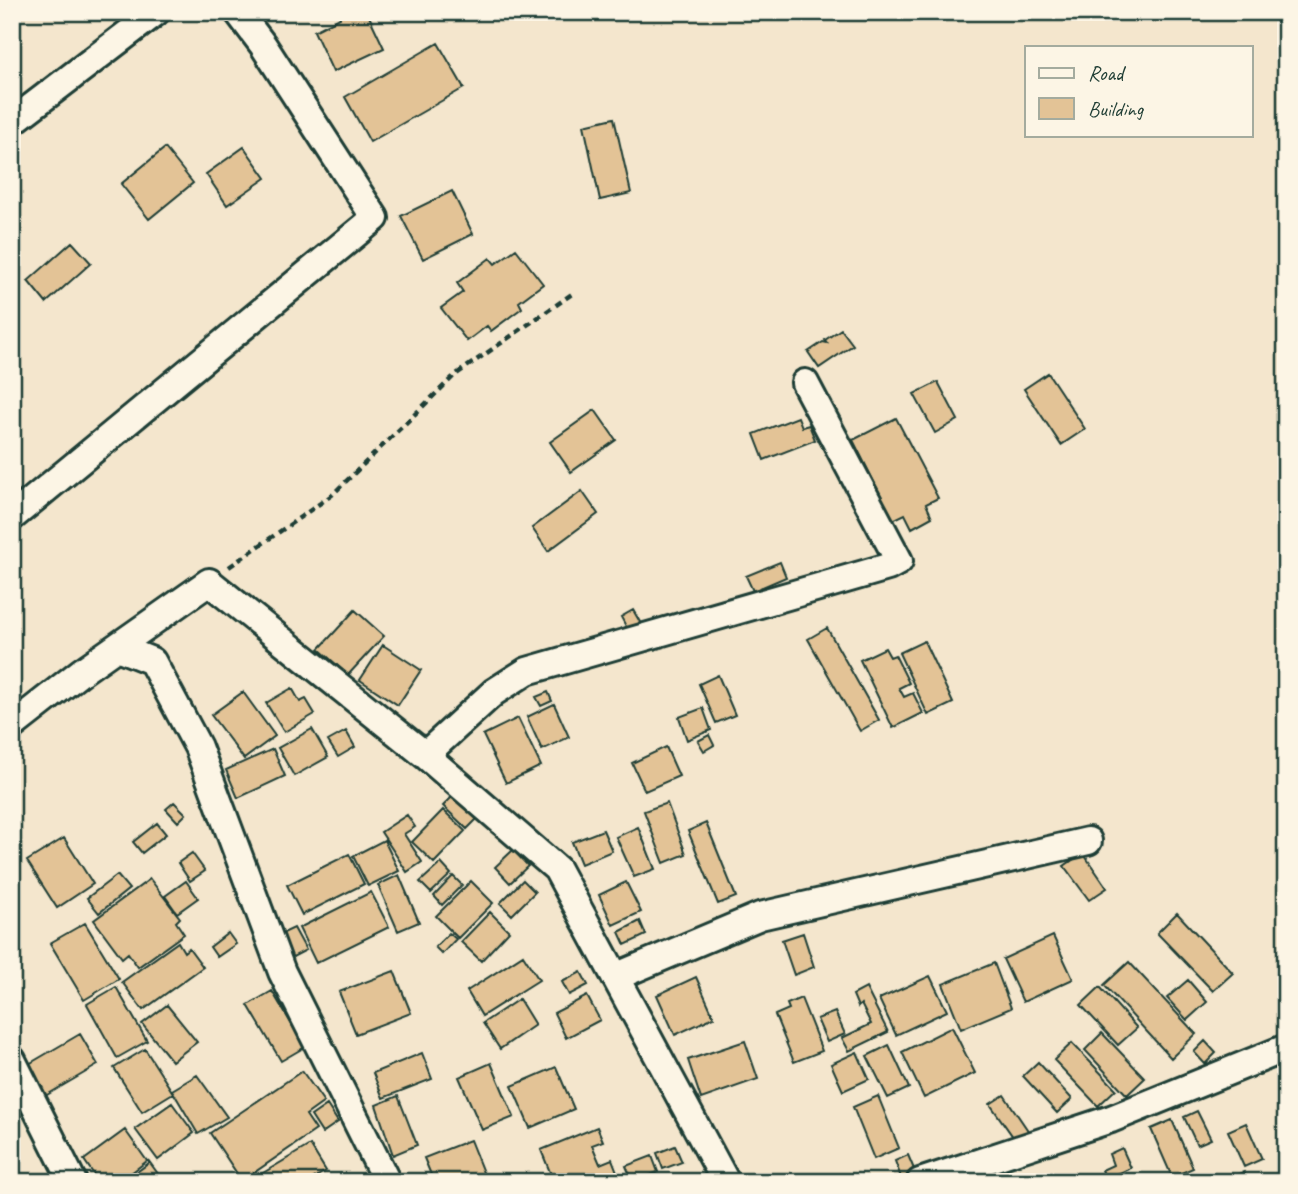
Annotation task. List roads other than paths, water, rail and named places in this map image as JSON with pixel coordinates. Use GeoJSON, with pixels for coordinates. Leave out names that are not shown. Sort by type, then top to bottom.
{"type":"FeatureCollection","features":[{"type":"Feature","properties":{"kind":"street"},"geometry":{"type":"LineString","coordinates":[[12,122],[156,12]]}},
{"type":"Feature","properties":{"kind":"street"},"geometry":{"type":"LineString","coordinates":[[12,517],[375,218],[237,12]]}},
{"type":"Feature","properties":{"kind":"street"},"geometry":{"type":"LineString","coordinates":[[425,755],[494,692],[527,671],[888,567],[899,561],[804,383]]}},
{"type":"Feature","properties":{"kind":"street"},"geometry":{"type":"LineString","coordinates":[[12,726],[209,582],[425,755],[557,869],[726,1182]]}},
{"type":"Feature","properties":{"kind":"street"},"geometry":{"type":"LineString","coordinates":[[117,647],[152,660],[198,747],[282,972],[387,1182]]}},
{"type":"Feature","properties":{"kind":"street"},"geometry":{"type":"LineString","coordinates":[[615,977],[760,916],[1088,841]]}},
{"type":"Feature","properties":{"kind":"street"},"geometry":{"type":"LineString","coordinates":[[920,1182],[1111,1119],[1286,1048]]}},
{"type":"Feature","properties":{"kind":"street"},"geometry":{"type":"LineString","coordinates":[[12,1060],[74,1182]]}}]}
